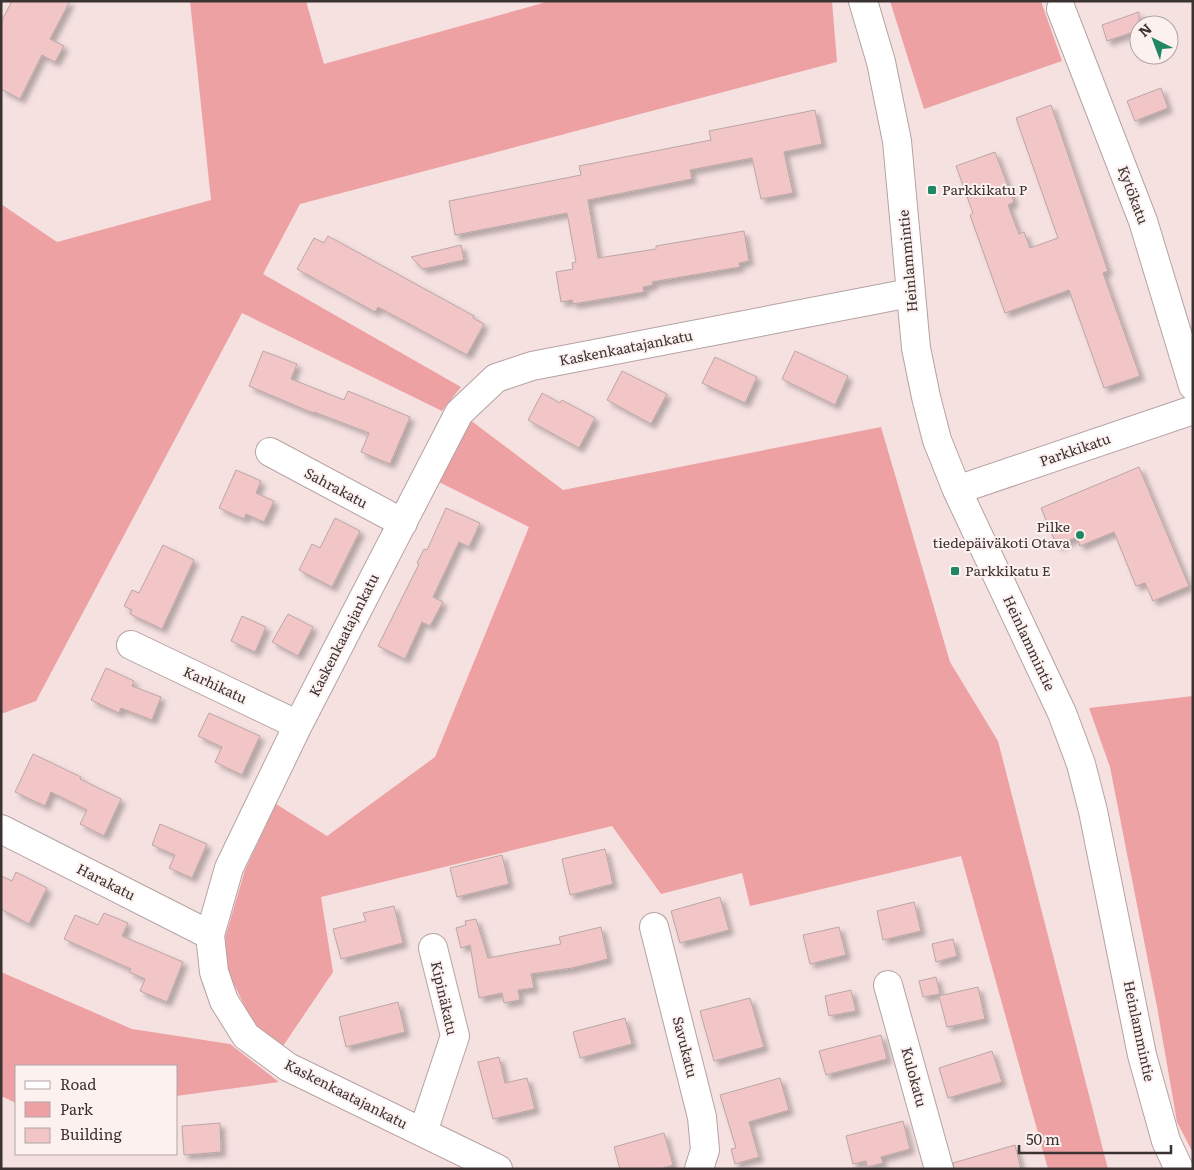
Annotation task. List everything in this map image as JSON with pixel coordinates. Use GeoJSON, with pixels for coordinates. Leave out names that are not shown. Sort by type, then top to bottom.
{"type":"FeatureCollection","features":[{"type":"Feature","properties":{"kind":"street","name":"Heinlammintie"},"geometry":{"type":"LineString","coordinates":[[863,1],[881,62],[897,142],[916,348],[937,440],[956,490],[1062,713],[1081,764],[1093,811],[1142,1055],[1166,1141],[1179,1169]]}},
{"type":"Feature","properties":{"kind":"street","name":"Kytökatu"},"geometry":{"type":"LineString","coordinates":[[1062,9],[1143,221],[1193,386]]}},
{"type":"Feature","properties":{"kind":"street","name":"Kaskenkaatajankatu"},"geometry":{"type":"LineString","coordinates":[[498,1169],[288,1067],[246,1036],[224,1001],[214,972],[210,935],[229,868],[298,725],[460,413],[496,378],[532,366],[910,293]]}},
{"type":"Feature","properties":{"kind":"street","name":"Parkkikatu"},"geometry":{"type":"LineString","coordinates":[[956,490],[1193,410]]}},
{"type":"Feature","properties":{"kind":"street","name":"Sahrakatu"},"geometry":{"type":"LineString","coordinates":[[270,452],[403,523]]}},
{"type":"Feature","properties":{"kind":"street","name":"Karhikatu"},"geometry":{"type":"LineString","coordinates":[[131,646],[298,725]]}},
{"type":"Feature","properties":{"kind":"street","name":"Harakatu"},"geometry":{"type":"LineString","coordinates":[[1,829],[210,935]]}},
{"type":"Feature","properties":{"kind":"street","name":"Savukatu"},"geometry":{"type":"LineString","coordinates":[[654,927],[702,1117],[705,1150],[700,1169]]}},
{"type":"Feature","properties":{"kind":"street","name":"Kipinäkatu"},"geometry":{"type":"LineString","coordinates":[[423,1132],[455,1036],[433,948]]}},
{"type":"Feature","properties":{"kind":"street","name":"Kulokatu"},"geometry":{"type":"LineString","coordinates":[[888,985],[939,1169]]}},
{"type":"Feature","properties":{"kind":"green space"},"geometry":{"type":"Polygon","coordinates":[[[190,1],[306,1],[324,64],[550,1],[832,1],[837,62],[300,204],[263,274],[461,387],[442,411],[242,313],[36,701],[1,714],[1,204],[57,242],[211,200],[190,1]]]}},
{"type":"Feature","properties":{"kind":"green space"},"geometry":{"type":"Polygon","coordinates":[[[890,1],[1041,1],[1062,61],[924,109],[890,1]]]}},
{"type":"Feature","properties":{"kind":"green space"},"geometry":{"type":"Polygon","coordinates":[[[470,420],[563,490],[881,427],[950,662],[998,741],[1108,1169],[1048,1169],[961,856],[750,906],[742,873],[661,894],[612,826],[321,897],[333,972],[283,1046],[254,1025],[228,972],[225,938],[245,870],[276,804],[327,836],[435,757],[529,527],[439,482],[470,420]]]}},
{"type":"Feature","properties":{"kind":"green space"},"geometry":{"type":"Polygon","coordinates":[[[1193,696],[1193,1153],[1177,1122],[1157,1007],[1110,767],[1089,708],[1193,696]]]}},
{"type":"Feature","properties":{"kind":"green space"},"geometry":{"type":"Polygon","coordinates":[[[1,972],[132,1029],[230,1044],[279,1082],[178,1096],[178,1065],[15,1065],[15,1103],[1,1096],[1,972]]]}},
{"type":"Feature","properties":{"kind":"building"},"geometry":{"type":"Polygon","coordinates":[[[12,1],[70,1],[50,39],[64,46],[55,62],[42,55],[20,99],[1,89],[1,22],[12,1]]]}},
{"type":"Feature","properties":{"kind":"building"},"geometry":{"type":"Polygon","coordinates":[[[1129,16],[1129,33],[1107,41],[1102,25],[1129,16]]]}},
{"type":"Feature","properties":{"kind":"building"},"geometry":{"type":"Polygon","coordinates":[[[1161,88],[1168,108],[1135,121],[1127,101],[1161,88]]]}},
{"type":"Feature","properties":{"kind":"building"},"geometry":{"type":"Polygon","coordinates":[[[1051,105],[1108,271],[1103,273],[1140,376],[1104,388],[1069,290],[1005,313],[970,215],[973,213],[956,166],[995,152],[1014,202],[1008,205],[1019,234],[1024,232],[1030,248],[1058,238],[1016,118],[1051,105]]]}},
{"type":"Feature","properties":{"kind":"building"},"geometry":{"type":"Polygon","coordinates":[[[815,110],[822,144],[784,152],[793,193],[761,199],[752,158],[690,170],[692,179],[588,200],[598,258],[656,249],[656,246],[744,231],[749,261],[739,263],[740,267],[652,282],[653,285],[643,287],[644,292],[573,304],[572,300],[561,302],[556,272],[573,269],[572,263],[576,262],[567,213],[455,235],[449,201],[581,175],[579,166],[711,140],[709,131],[815,110]]]}},
{"type":"Feature","properties":{"kind":"building"},"geometry":{"type":"Polygon","coordinates":[[[328,236],[474,316],[473,318],[484,324],[467,355],[378,307],[375,312],[297,269],[314,238],[324,243],[328,236]]]}},
{"type":"Feature","properties":{"kind":"building"},"geometry":{"type":"Polygon","coordinates":[[[461,245],[464,260],[423,269],[411,257],[461,245]]]}},
{"type":"Feature","properties":{"kind":"building"},"geometry":{"type":"Polygon","coordinates":[[[263,351],[297,364],[291,379],[344,400],[348,391],[410,417],[390,464],[361,452],[369,433],[313,413],[249,386],[263,351]]]}},
{"type":"Feature","properties":{"kind":"building"},"geometry":{"type":"Polygon","coordinates":[[[795,351],[848,376],[835,405],[782,379],[795,351]]]}},
{"type":"Feature","properties":{"kind":"building"},"geometry":{"type":"Polygon","coordinates":[[[715,357],[757,377],[745,403],[702,383],[715,357]]]}},
{"type":"Feature","properties":{"kind":"building"},"geometry":{"type":"Polygon","coordinates":[[[622,371],[667,394],[651,424],[607,400],[622,371]]]}},
{"type":"Feature","properties":{"kind":"building"},"geometry":{"type":"Polygon","coordinates":[[[542,393],[560,403],[562,400],[595,418],[579,448],[528,420],[542,393]]]}},
{"type":"Feature","properties":{"kind":"building","name":"Pilke tiedepäiväkoti Otava"},"geometry":{"type":"Polygon","coordinates":[[[1139,467],[1189,586],[1153,601],[1145,583],[1136,586],[1114,532],[1080,546],[1077,537],[1057,546],[1041,508],[1139,467]]]}},
{"type":"Feature","properties":{"kind":"building"},"geometry":{"type":"Polygon","coordinates":[[[236,470],[261,481],[256,493],[274,501],[264,522],[246,514],[244,519],[219,508],[236,470]]]}},
{"type":"Feature","properties":{"kind":"building"},"geometry":{"type":"Polygon","coordinates":[[[446,508],[480,523],[469,547],[459,542],[433,597],[443,602],[430,626],[422,622],[405,659],[378,646],[419,564],[417,563],[424,549],[427,550],[446,508]]]}},
{"type":"Feature","properties":{"kind":"building"},"geometry":{"type":"Polygon","coordinates":[[[335,518],[360,531],[332,587],[299,570],[312,544],[320,548],[335,518]]]}},
{"type":"Feature","properties":{"kind":"building"},"geometry":{"type":"Polygon","coordinates":[[[163,545],[194,560],[162,629],[130,614],[132,610],[124,606],[132,590],[139,593],[163,545]]]}},
{"type":"Feature","properties":{"kind":"building"},"geometry":{"type":"Polygon","coordinates":[[[288,614],[313,627],[298,656],[272,642],[288,614]]]}},
{"type":"Feature","properties":{"kind":"building"},"geometry":{"type":"Polygon","coordinates":[[[242,616],[266,627],[255,652],[231,641],[242,616]]]}},
{"type":"Feature","properties":{"kind":"building"},"geometry":{"type":"Polygon","coordinates":[[[106,668],[134,681],[132,686],[161,697],[152,720],[121,708],[119,713],[91,700],[106,668]]]}},
{"type":"Feature","properties":{"kind":"building"},"geometry":{"type":"Polygon","coordinates":[[[209,713],[260,736],[242,775],[215,762],[222,747],[198,736],[209,713]]]}},
{"type":"Feature","properties":{"kind":"building"},"geometry":{"type":"Polygon","coordinates":[[[33,754],[121,799],[104,836],[80,824],[87,810],[51,792],[45,806],[15,792],[33,754]]]}},
{"type":"Feature","properties":{"kind":"building"},"geometry":{"type":"Polygon","coordinates":[[[160,824],[207,844],[192,878],[169,868],[175,855],[152,845],[160,824]]]}},
{"type":"Feature","properties":{"kind":"building"},"geometry":{"type":"Polygon","coordinates":[[[605,849],[613,884],[570,895],[562,859],[605,849]]]}},
{"type":"Feature","properties":{"kind":"building"},"geometry":{"type":"Polygon","coordinates":[[[502,855],[509,884],[457,897],[450,868],[502,855]]]}},
{"type":"Feature","properties":{"kind":"building"},"geometry":{"type":"Polygon","coordinates":[[[16,872],[47,888],[29,924],[1,909],[1,876],[12,881],[16,872]]]}},
{"type":"Feature","properties":{"kind":"building"},"geometry":{"type":"Polygon","coordinates":[[[720,897],[729,930],[680,943],[671,911],[720,897]]]}},
{"type":"Feature","properties":{"kind":"building"},"geometry":{"type":"Polygon","coordinates":[[[914,902],[921,931],[883,940],[877,911],[914,902]]]}},
{"type":"Feature","properties":{"kind":"building"},"geometry":{"type":"Polygon","coordinates":[[[394,906],[403,943],[341,959],[333,929],[366,921],[363,913],[394,906]]]}},
{"type":"Feature","properties":{"kind":"building"},"geometry":{"type":"Polygon","coordinates":[[[104,913],[128,923],[122,936],[183,962],[167,1002],[140,991],[145,979],[129,972],[131,969],[64,939],[75,915],[98,925],[104,913]]]}},
{"type":"Feature","properties":{"kind":"building"},"geometry":{"type":"Polygon","coordinates":[[[476,919],[488,958],[561,944],[559,937],[601,927],[608,959],[572,968],[531,974],[534,988],[518,990],[520,1000],[504,1003],[502,993],[479,998],[470,945],[461,948],[456,928],[466,925],[465,921],[476,919]]]}},
{"type":"Feature","properties":{"kind":"building"},"geometry":{"type":"Polygon","coordinates":[[[839,927],[846,955],[810,964],[803,935],[839,927]]]}},
{"type":"Feature","properties":{"kind":"building"},"geometry":{"type":"Polygon","coordinates":[[[953,939],[957,956],[936,962],[932,944],[953,939]]]}},
{"type":"Feature","properties":{"kind":"building"},"geometry":{"type":"Polygon","coordinates":[[[936,977],[940,994],[923,997],[919,981],[936,977]]]}},
{"type":"Feature","properties":{"kind":"building"},"geometry":{"type":"Polygon","coordinates":[[[978,987],[985,1019],[947,1027],[939,996],[978,987]]]}},
{"type":"Feature","properties":{"kind":"building"},"geometry":{"type":"Polygon","coordinates":[[[851,990],[856,1011],[829,1016],[825,996],[851,990]]]}},
{"type":"Feature","properties":{"kind":"building"},"geometry":{"type":"Polygon","coordinates":[[[750,998],[764,1047],[714,1061],[700,1011],[750,998]]]}},
{"type":"Feature","properties":{"kind":"building"},"geometry":{"type":"Polygon","coordinates":[[[398,1002],[405,1032],[346,1047],[339,1017],[398,1002]]]}},
{"type":"Feature","properties":{"kind":"building"},"geometry":{"type":"Polygon","coordinates":[[[625,1018],[632,1044],[580,1058],[573,1032],[625,1018]]]}},
{"type":"Feature","properties":{"kind":"building"},"geometry":{"type":"Polygon","coordinates":[[[881,1035],[887,1059],[826,1075],[819,1051],[881,1035]]]}},
{"type":"Feature","properties":{"kind":"building"},"geometry":{"type":"Polygon","coordinates":[[[992,1051],[1002,1082],[948,1098],[939,1068],[992,1051]]]}},
{"type":"Feature","properties":{"kind":"building"},"geometry":{"type":"Polygon","coordinates":[[[499,1057],[505,1083],[527,1078],[535,1109],[493,1119],[478,1062],[499,1057]]]}},
{"type":"Feature","properties":{"kind":"building"},"geometry":{"type":"Polygon","coordinates":[[[780,1078],[789,1110],[749,1122],[759,1157],[735,1164],[731,1149],[736,1148],[720,1095],[780,1078]]]}},
{"type":"Feature","properties":{"kind":"building"},"geometry":{"type":"Polygon","coordinates":[[[903,1121],[910,1149],[881,1157],[883,1163],[867,1167],[866,1161],[853,1164],[846,1136],[903,1121]]]}},
{"type":"Feature","properties":{"kind":"building"},"geometry":{"type":"Polygon","coordinates":[[[220,1123],[221,1152],[184,1155],[182,1126],[220,1123]]]}},
{"type":"Feature","properties":{"kind":"building"},"geometry":{"type":"Polygon","coordinates":[[[664,1133],[673,1165],[660,1169],[620,1169],[614,1147],[664,1133]]]}},
{"type":"Feature","properties":{"kind":"building"},"geometry":{"type":"Polygon","coordinates":[[[1015,1145],[1021,1169],[954,1169],[953,1163],[1015,1145]]]}},
{"type":"Feature","properties":{"kind":"place","name":"Parkkikatu P"},"geometry":{"type":"Point","coordinates":[932,190]}},
{"type":"Feature","properties":{"kind":"place","name":"Pilke tiedepäiväkoti Otava"},"geometry":{"type":"Point","coordinates":[1080,535]}},
{"type":"Feature","properties":{"kind":"place","name":"Parkkikatu E"},"geometry":{"type":"Point","coordinates":[955,571]}}]}
